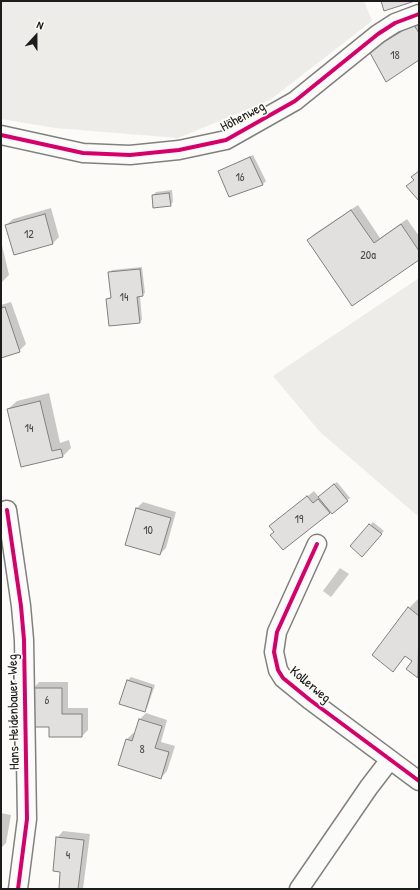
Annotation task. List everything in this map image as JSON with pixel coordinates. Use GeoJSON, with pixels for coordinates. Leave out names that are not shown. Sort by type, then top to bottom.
{"type":"FeatureCollection","features":[{"type":"Feature","properties":{"kind":"street","name":"Höhenweg"},"geometry":{"type":"LineString","coordinates":[[1,135],[83,154],[130,155],[179,150],[226,140],[295,101],[378,34],[396,23],[419,14]]}},
{"type":"Feature","properties":{"kind":"street","name":"Hans-Heidenbauer-Weg"},"geometry":{"type":"LineString","coordinates":[[7,510],[21,606],[24,640],[27,819],[18,889]]}},
{"type":"Feature","properties":{"kind":"street","name":"Kollerweg"},"geometry":{"type":"LineString","coordinates":[[317,544],[277,632],[274,652],[278,670],[283,678],[291,685],[390,761],[419,781]]}},
{"type":"Feature","properties":{"kind":"street"},"geometry":{"type":"LineString","coordinates":[[299,889],[369,787],[390,761]]}},
{"type":"Feature","properties":{"kind":"shaded area"},"geometry":{"type":"Polygon","coordinates":[[[1,1],[364,1],[372,21],[270,100],[178,138],[55,128],[1,119],[1,1]]]}},
{"type":"Feature","properties":{"kind":"shaded area"},"geometry":{"type":"Polygon","coordinates":[[[419,278],[419,517],[320,432],[273,376],[419,278]]]}},
{"type":"Feature","properties":{"kind":"shaded area"},"geometry":{"type":"Polygon","coordinates":[[[340,568],[349,574],[331,597],[323,591],[340,568]]]}},
{"type":"Feature","properties":{"kind":"building"},"geometry":{"type":"Polygon","coordinates":[[[381,1],[415,1],[384,11],[381,1]]]}},
{"type":"Feature","properties":{"kind":"building"},"geometry":{"type":"Polygon","coordinates":[[[412,22],[419,33],[419,60],[386,82],[369,51],[402,31],[400,28],[412,22]]]}},
{"type":"Feature","properties":{"kind":"building"},"geometry":{"type":"Polygon","coordinates":[[[250,157],[263,185],[229,197],[218,171],[250,157]]]}},
{"type":"Feature","properties":{"kind":"building"},"geometry":{"type":"Polygon","coordinates":[[[419,171],[419,201],[406,186],[414,180],[411,177],[419,171]]]}},
{"type":"Feature","properties":{"kind":"building"},"geometry":{"type":"Polygon","coordinates":[[[169,193],[171,206],[153,208],[152,195],[169,193]]]}},
{"type":"Feature","properties":{"kind":"building"},"geometry":{"type":"Polygon","coordinates":[[[351,210],[374,243],[401,224],[419,251],[419,260],[352,306],[307,240],[351,210]]]}},
{"type":"Feature","properties":{"kind":"building"},"geometry":{"type":"Polygon","coordinates":[[[45,214],[53,244],[14,255],[5,225],[45,214]]]}},
{"type":"Feature","properties":{"kind":"building"},"geometry":{"type":"Polygon","coordinates":[[[140,269],[143,296],[137,297],[140,323],[109,326],[106,299],[111,298],[108,272],[140,269]]]}},
{"type":"Feature","properties":{"kind":"building"},"geometry":{"type":"Polygon","coordinates":[[[5,307],[20,352],[1,358],[1,308],[5,307]]]}},
{"type":"Feature","properties":{"kind":"building"},"geometry":{"type":"Polygon","coordinates":[[[40,401],[52,451],[61,449],[63,457],[21,467],[7,409],[40,401]]]}},
{"type":"Feature","properties":{"kind":"building"},"geometry":{"type":"Polygon","coordinates":[[[334,484],[348,501],[332,514],[318,497],[334,484]]]}},
{"type":"Feature","properties":{"kind":"building"},"geometry":{"type":"Polygon","coordinates":[[[307,496],[313,503],[318,499],[330,513],[283,550],[270,535],[274,532],[269,526],[307,496]]]}},
{"type":"Feature","properties":{"kind":"building"},"geometry":{"type":"Polygon","coordinates":[[[136,508],[171,518],[160,555],[125,545],[136,508]]]}},
{"type":"Feature","properties":{"kind":"building"},"geometry":{"type":"Polygon","coordinates":[[[369,524],[382,534],[362,557],[350,546],[369,524]]]}},
{"type":"Feature","properties":{"kind":"building"},"geometry":{"type":"Polygon","coordinates":[[[408,607],[419,616],[418,678],[406,669],[412,661],[405,656],[393,672],[372,655],[408,607]]]}},
{"type":"Feature","properties":{"kind":"building"},"geometry":{"type":"Polygon","coordinates":[[[127,680],[152,688],[145,712],[119,704],[127,680]]]}},
{"type":"Feature","properties":{"kind":"building"},"geometry":{"type":"Polygon","coordinates":[[[32,688],[62,688],[62,714],[82,714],[82,737],[49,737],[49,727],[33,727],[32,688]]]}},
{"type":"Feature","properties":{"kind":"building"},"geometry":{"type":"Polygon","coordinates":[[[139,719],[162,726],[155,748],[169,752],[161,779],[118,765],[126,739],[132,741],[139,719]]]}},
{"type":"Feature","properties":{"kind":"building"},"geometry":{"type":"Polygon","coordinates":[[[56,837],[84,840],[78,889],[59,889],[60,872],[53,871],[56,837]]]}},
{"type":"Feature","properties":{"kind":"cycle path"},"geometry":{"type":"LineString","coordinates":[[1,135],[83,153],[130,155],[179,150],[226,140],[295,101],[378,34],[395,23],[419,14]]}},
{"type":"Feature","properties":{"kind":"cycle path"},"geometry":{"type":"LineString","coordinates":[[7,510],[21,606],[24,640],[27,819],[18,889]]}},
{"type":"Feature","properties":{"kind":"cycle path"},"geometry":{"type":"LineString","coordinates":[[317,544],[277,632],[274,652],[278,670],[283,678],[310,700],[419,781]]}}]}
